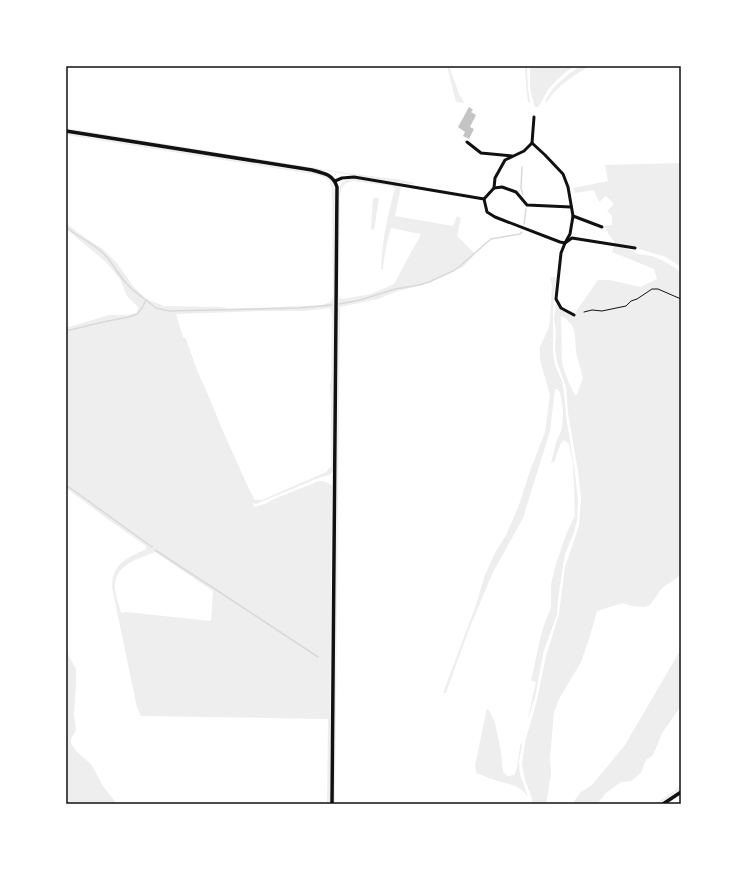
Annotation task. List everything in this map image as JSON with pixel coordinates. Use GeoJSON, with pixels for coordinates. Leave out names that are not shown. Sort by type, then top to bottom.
{"type":"FeatureCollection","features":[{"type":"Feature","properties":{"kind":"street"},"geometry":{"type":"LineString","coordinates":[[484,199],[494,188],[495,178],[505,160],[524,150],[532,143],[534,117]]}},
{"type":"Feature","properties":{"kind":"street"},"geometry":{"type":"LineString","coordinates":[[66,131],[312,170],[324,173],[332,177],[335,181],[337,187],[332,804]]}},
{"type":"Feature","properties":{"kind":"street"},"geometry":{"type":"LineString","coordinates":[[467,142],[481,153],[512,156]]}},
{"type":"Feature","properties":{"kind":"street"},"geometry":{"type":"LineString","coordinates":[[532,143],[563,174],[568,187],[573,216],[570,234],[561,253],[556,299],[561,308],[574,315]]}},
{"type":"Feature","properties":{"kind":"street"},"geometry":{"type":"LineString","coordinates":[[335,181],[342,178],[354,177],[484,199]]}},
{"type":"Feature","properties":{"kind":"street"},"geometry":{"type":"LineString","coordinates":[[494,188],[502,187],[516,192],[527,205],[571,207]]}},
{"type":"Feature","properties":{"kind":"street"},"geometry":{"type":"LineString","coordinates":[[484,199],[487,212],[495,217],[560,242],[565,243],[572,238],[635,248]]}},
{"type":"Feature","properties":{"kind":"street"},"geometry":{"type":"LineString","coordinates":[[573,216],[602,227]]}},
{"type":"Feature","properties":{"kind":"street"},"geometry":{"type":"LineString","coordinates":[[663,804],[681,792]]}},
{"type":"Feature","properties":{"kind":"path"},"geometry":{"type":"LineString","coordinates":[[584,312],[592,310],[602,311],[626,306],[631,301],[637,299],[652,289],[681,299]]}},
{"type":"Feature","properties":{"kind":"shaded area"},"geometry":{"type":"Polygon","coordinates":[[[447,66],[449,66],[459,94],[465,103],[456,102],[447,66]]]}},
{"type":"Feature","properties":{"kind":"shaded area"},"geometry":{"type":"Polygon","coordinates":[[[525,66],[527,66],[530,102],[528,103],[526,84],[525,66]]]}},
{"type":"Feature","properties":{"kind":"shaded area"},"geometry":{"type":"Polygon","coordinates":[[[530,66],[575,66],[554,83],[538,107],[535,107],[530,88],[530,66]]]}},
{"type":"Feature","properties":{"kind":"shaded area"},"geometry":{"type":"Polygon","coordinates":[[[580,66],[589,66],[555,91],[547,102],[545,101],[554,87],[580,66]]]}},
{"type":"Feature","properties":{"kind":"shaded area"},"geometry":{"type":"Polygon","coordinates":[[[66,128],[347,173],[416,183],[402,183],[66,128]]]}},
{"type":"Feature","properties":{"kind":"shaded area"},"geometry":{"type":"Polygon","coordinates":[[[66,132],[322,174],[331,181],[333,185],[335,191],[333,471],[328,476],[321,477],[256,504],[252,503],[255,507],[319,481],[326,482],[332,486],[330,804],[327,804],[328,719],[141,716],[137,708],[112,587],[113,576],[119,565],[127,558],[146,549],[146,546],[66,488],[66,328],[109,315],[127,315],[137,313],[138,307],[127,296],[120,279],[106,262],[66,229],[66,223],[103,249],[116,262],[133,286],[146,299],[164,306],[221,307],[229,309],[322,305],[330,302],[333,297],[332,190],[330,184],[326,178],[318,175],[66,135],[66,132]],[[330,308],[303,311],[176,314],[183,337],[186,339],[197,370],[222,429],[255,500],[262,500],[326,472],[331,466],[330,385],[332,314],[330,308]],[[155,552],[134,560],[118,574],[115,581],[115,589],[121,613],[126,612],[211,621],[213,591],[155,552]]]}},
{"type":"Feature","properties":{"kind":"shaded area"},"geometry":{"type":"Polygon","coordinates":[[[681,163],[681,267],[666,257],[615,243],[604,226],[612,225],[612,216],[607,211],[614,204],[606,196],[599,202],[594,190],[575,193],[573,188],[608,181],[605,165],[681,163]]]}},
{"type":"Feature","properties":{"kind":"shaded area"},"geometry":{"type":"Polygon","coordinates":[[[351,178],[400,186],[395,216],[453,226],[457,216],[461,218],[457,236],[475,254],[463,267],[428,283],[395,292],[378,299],[340,307],[334,804],[339,192],[342,183],[351,178]],[[353,181],[346,184],[342,188],[340,194],[339,297],[343,299],[371,294],[394,284],[421,234],[391,228],[383,269],[381,269],[386,228],[395,188],[353,181]]]}},
{"type":"Feature","properties":{"kind":"shaded area"},"geometry":{"type":"Polygon","coordinates":[[[373,198],[379,198],[374,230],[371,229],[373,198]]]}},
{"type":"Feature","properties":{"kind":"shaded area"},"geometry":{"type":"Polygon","coordinates":[[[614,246],[625,248],[639,254],[652,256],[664,261],[681,272],[681,575],[662,588],[650,605],[645,607],[632,606],[623,603],[597,611],[581,662],[559,699],[554,712],[550,758],[551,773],[546,804],[532,804],[532,798],[525,780],[522,764],[525,742],[537,700],[546,656],[559,614],[565,567],[579,526],[581,498],[568,413],[566,387],[557,362],[555,349],[556,332],[554,318],[556,304],[558,303],[560,307],[575,313],[598,280],[610,280],[640,287],[657,279],[654,269],[612,252],[614,246]],[[561,316],[562,363],[568,381],[575,395],[577,394],[583,378],[576,352],[575,334],[572,325],[561,316]]]}},
{"type":"Feature","properties":{"kind":"shaded area"},"geometry":{"type":"Polygon","coordinates":[[[556,277],[553,307],[553,352],[555,365],[562,381],[564,393],[575,472],[578,501],[577,521],[565,554],[557,615],[544,650],[536,693],[528,718],[536,682],[531,681],[540,639],[551,607],[551,584],[567,532],[575,515],[573,462],[569,444],[564,440],[560,445],[554,462],[551,463],[556,443],[562,428],[563,411],[560,392],[557,389],[555,389],[550,431],[523,518],[493,572],[470,627],[446,693],[443,693],[476,605],[485,575],[495,553],[506,535],[519,505],[545,432],[550,395],[540,360],[540,347],[549,327],[550,321],[552,285],[550,278],[556,277]]]}},
{"type":"Feature","properties":{"kind":"shaded area"},"geometry":{"type":"Polygon","coordinates":[[[681,649],[681,706],[662,733],[653,755],[646,760],[641,773],[631,781],[621,782],[606,793],[597,804],[572,804],[581,792],[592,785],[625,745],[681,649]]]}},
{"type":"Feature","properties":{"kind":"shaded area"},"geometry":{"type":"Polygon","coordinates":[[[66,651],[76,669],[74,714],[76,730],[71,739],[71,744],[77,752],[91,764],[103,786],[117,804],[66,804],[66,651]]]}},
{"type":"Feature","properties":{"kind":"shaded area"},"geometry":{"type":"Polygon","coordinates":[[[487,708],[495,723],[501,752],[503,772],[508,776],[514,775],[516,771],[521,743],[522,745],[519,762],[520,774],[528,797],[522,790],[515,786],[476,773],[475,765],[487,708]]]}},
{"type":"Feature","properties":{"kind":"shaded area"},"geometry":{"type":"Polygon","coordinates":[[[681,786],[681,789],[659,804],[655,804],[681,786]]]}},
{"type":"Feature","properties":{"kind":"building"},"geometry":{"type":"Polygon","coordinates":[[[469,107],[473,110],[471,112],[476,115],[470,127],[474,129],[469,139],[463,136],[465,132],[458,127],[469,107]]]}},
{"type":"Feature","properties":{"kind":"waterway"},"geometry":{"type":"LineString","coordinates":[[522,167],[521,188],[523,194]]}},
{"type":"Feature","properties":{"kind":"waterway"},"geometry":{"type":"LineString","coordinates":[[524,224],[526,209]]}},
{"type":"Feature","properties":{"kind":"waterway"},"geometry":{"type":"LineString","coordinates":[[66,227],[104,254],[129,286],[146,300]]}},
{"type":"Feature","properties":{"kind":"waterway"},"geometry":{"type":"LineString","coordinates":[[339,304],[360,300],[395,289],[429,282],[453,271],[491,239],[520,234],[522,232]]}},
{"type":"Feature","properties":{"kind":"waterway"},"geometry":{"type":"LineString","coordinates":[[66,331],[137,314],[146,300],[156,308],[169,311],[299,308],[332,305]]}},
{"type":"Feature","properties":{"kind":"waterway"},"geometry":{"type":"LineString","coordinates":[[66,485],[152,547]]}},
{"type":"Feature","properties":{"kind":"waterway"},"geometry":{"type":"LineString","coordinates":[[155,550],[318,657]]}}]}
